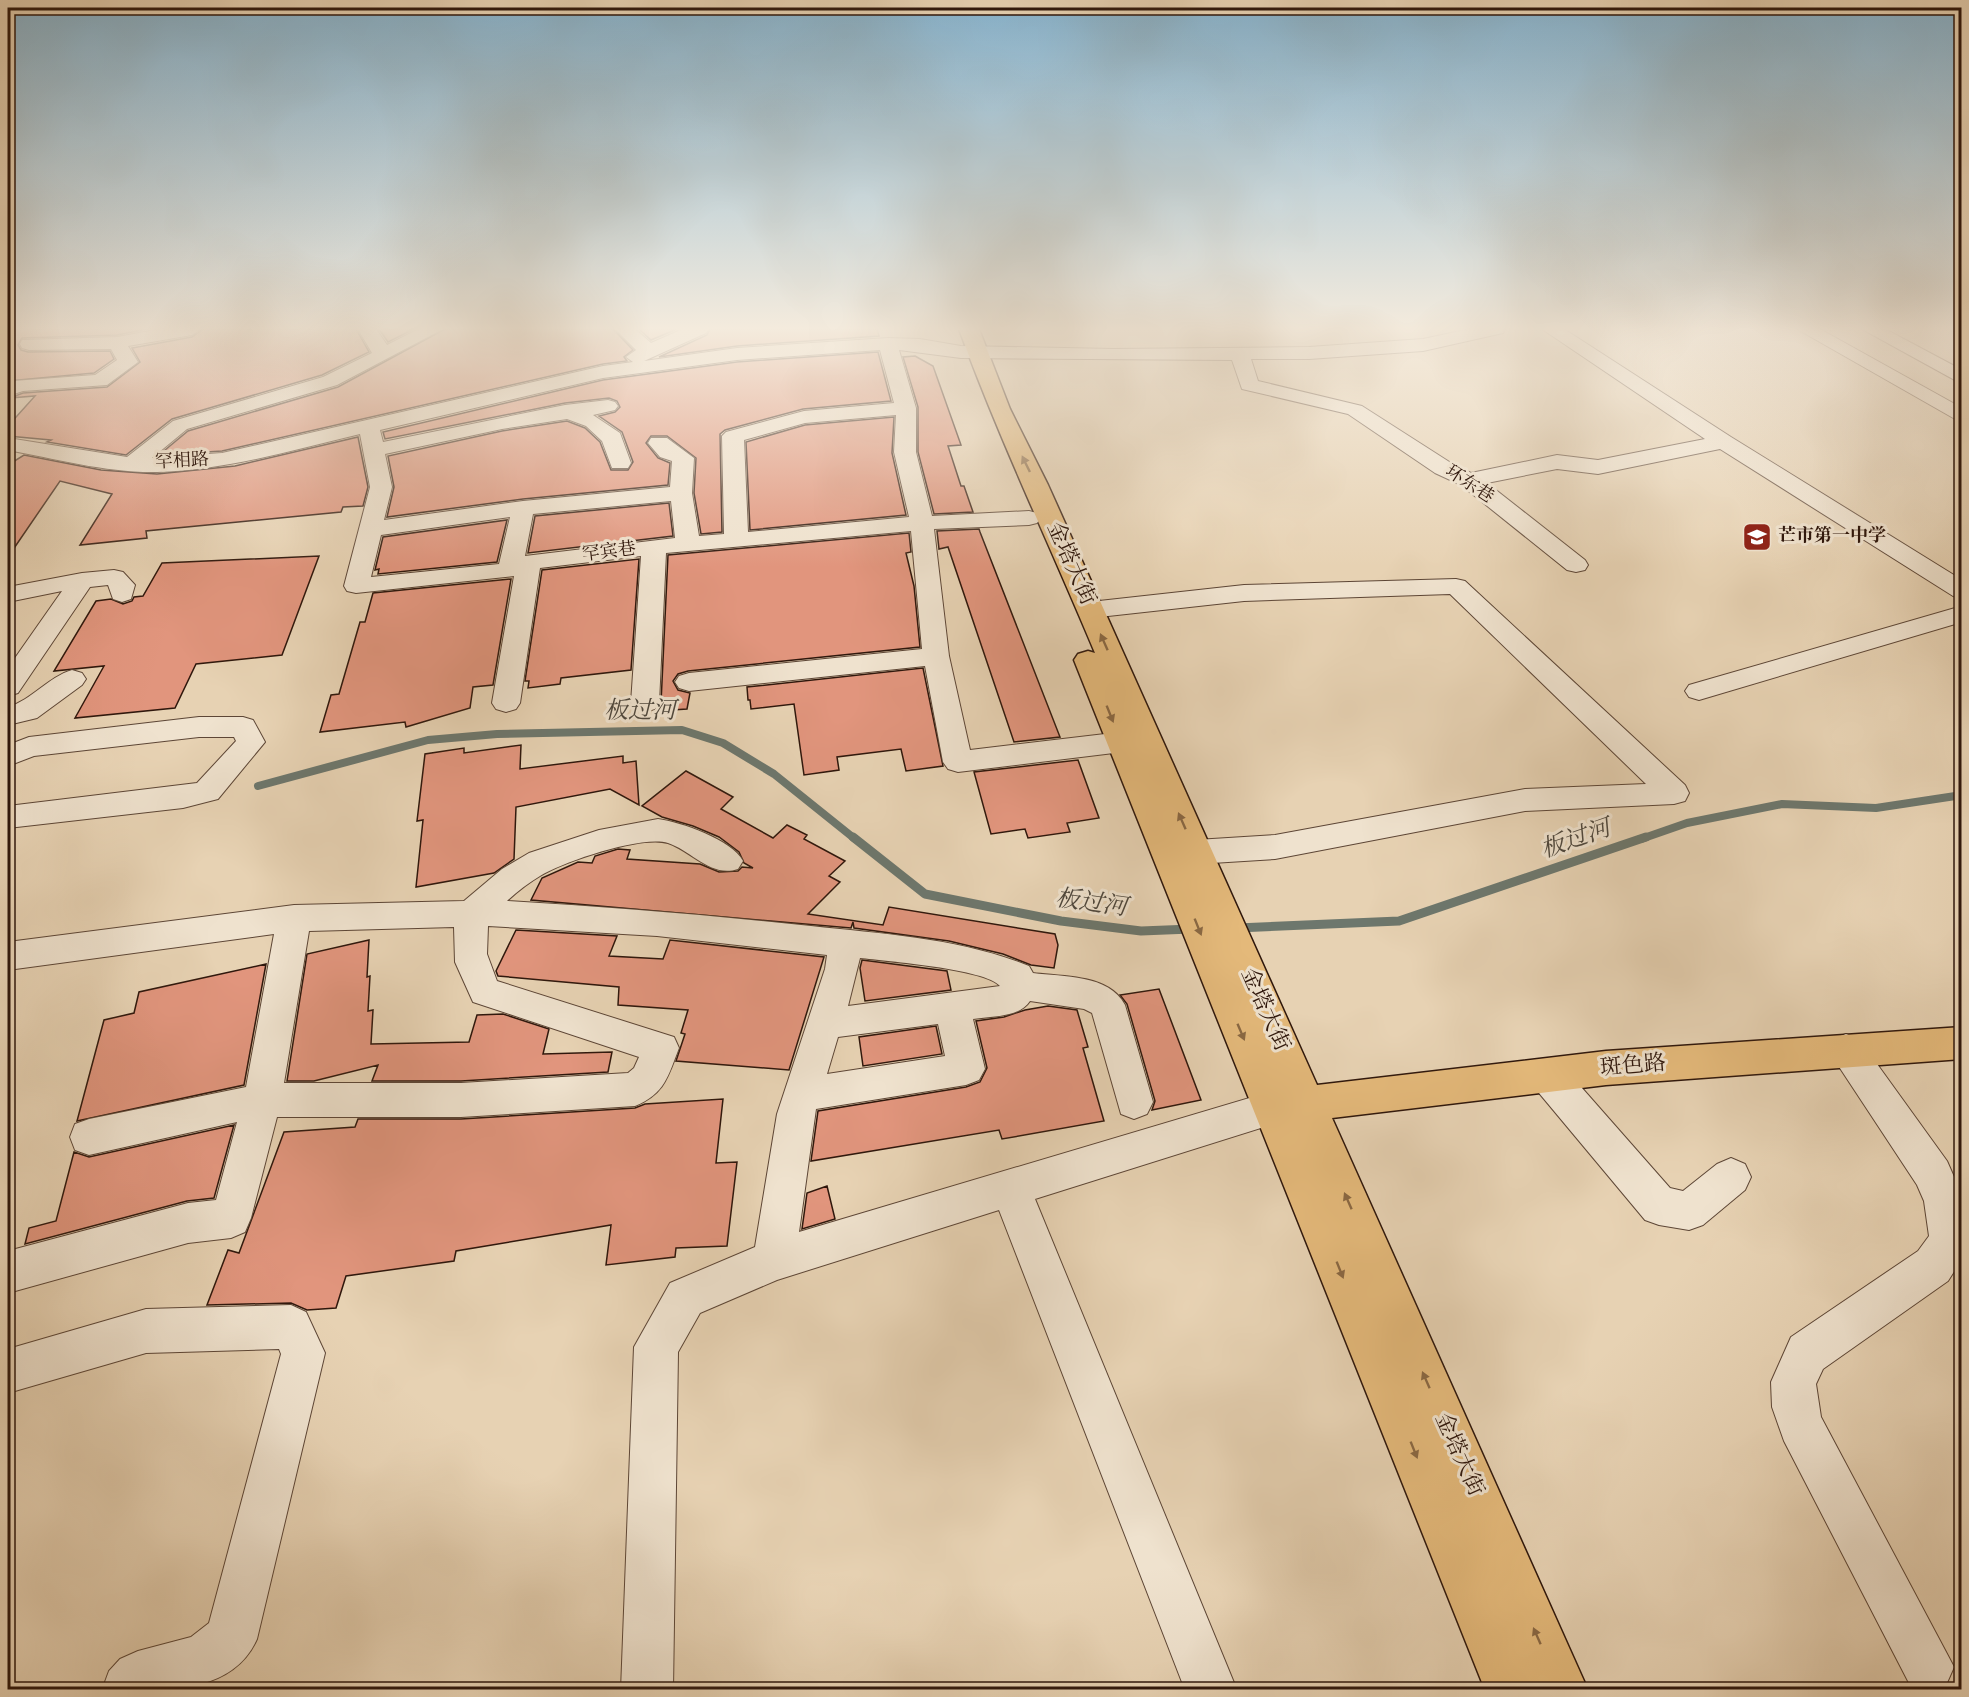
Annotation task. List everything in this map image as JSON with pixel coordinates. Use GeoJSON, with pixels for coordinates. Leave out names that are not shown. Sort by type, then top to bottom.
{"type":"FeatureCollection","features":[{"type":"Feature","properties":{"kind":"main road","name":"金塔大街"},"geometry":{"type":"LineString","coordinates":[[980,408],[1029,518],[1122,742],[1193,868]]}},
{"type":"Feature","properties":{"kind":"main road","name":"金塔大街"},"geometry":{"type":"LineString","coordinates":[[999,408],[1090,610],[1233,975],[1289,1106],[1561,1689]]}},
{"type":"Feature","properties":{"kind":"main road","name":"斑色路"},"geometry":{"type":"LineString","coordinates":[[1289,1106],[1547,1075],[1846,1050],[1962,1043]]}},
{"type":"Feature","properties":{"kind":"main road","name":"金塔大街"},"geometry":{"type":"LineString","coordinates":[[1289,1106],[1513,1689]]}},
{"type":"Feature","properties":{"kind":"street"},"geometry":{"type":"LineString","coordinates":[[131,464],[180,425],[237,408]]}},
{"type":"Feature","properties":{"kind":"street","name":"罕相路"},"geometry":{"type":"LineString","coordinates":[[8,444],[131,464],[157,465],[222,460],[444,408]]}},
{"type":"Feature","properties":{"kind":"street"},"geometry":{"type":"LineString","coordinates":[[562,408],[566,413],[593,422],[612,438],[620,463]]}},
{"type":"Feature","properties":{"kind":"street"},"geometry":{"type":"LineString","coordinates":[[375,450],[461,431],[595,408]]}},
{"type":"Feature","properties":{"kind":"street"},"geometry":{"type":"LineString","coordinates":[[736,540],[733,436],[804,417],[904,408]]}},
{"type":"Feature","properties":{"kind":"street"},"geometry":{"type":"LineString","coordinates":[[906,408],[905,452],[922,523],[936,656],[958,762],[1122,742]]}},
{"type":"Feature","properties":{"kind":"street","name":"环东巷"},"geometry":{"type":"LineString","coordinates":[[1348,408],[1355,410],[1443,468],[1469,480],[1576,566]]}},
{"type":"Feature","properties":{"kind":"street"},"geometry":{"type":"LineString","coordinates":[[1672,408],[1962,591]]}},
{"type":"Feature","properties":{"kind":"street"},"geometry":{"type":"LineString","coordinates":[[1946,408],[1962,417]]}},
{"type":"Feature","properties":{"kind":"street","name":"罕宾巷"},"geometry":{"type":"LineString","coordinates":[[369,425],[381,487],[356,586],[654,547],[922,523],[1029,518]]}},
{"type":"Feature","properties":{"kind":"street"},"geometry":{"type":"LineString","coordinates":[[461,431],[466,452]]}},
{"type":"Feature","properties":{"kind":"street"},"geometry":{"type":"LineString","coordinates":[[1469,480],[1557,462],[1598,467],[1723,442]]}},
{"type":"Feature","properties":{"kind":"street"},"geometry":{"type":"LineString","coordinates":[[659,443],[668,452],[684,458],[681,493],[687,545]]}},
{"type":"Feature","properties":{"kind":"street"},"geometry":{"type":"LineString","coordinates":[[370,529],[523,508],[681,493]]}},
{"type":"Feature","properties":{"kind":"street"},"geometry":{"type":"LineString","coordinates":[[506,702],[520,566],[523,508]]}},
{"type":"Feature","properties":{"kind":"street"},"geometry":{"type":"LineString","coordinates":[[645,703],[654,547]]}},
{"type":"Feature","properties":{"kind":"street"},"geometry":{"type":"LineString","coordinates":[[8,594],[82,580],[114,577],[123,585],[122,594]]}},
{"type":"Feature","properties":{"kind":"street"},"geometry":{"type":"LineString","coordinates":[[8,687],[82,580]]}},
{"type":"Feature","properties":{"kind":"street"},"geometry":{"type":"LineString","coordinates":[[1090,610],[1244,593],[1456,586],[1674,793],[1525,800],[1275,847],[1193,868]]}},
{"type":"Feature","properties":{"kind":"street"},"geometry":{"type":"LineString","coordinates":[[1699,690],[1962,614]]}},
{"type":"Feature","properties":{"kind":"street"},"geometry":{"type":"LineString","coordinates":[[688,682],[936,656]]}},
{"type":"Feature","properties":{"kind":"street"},"geometry":{"type":"LineString","coordinates":[[8,716],[27,711],[72,679]]}},
{"type":"Feature","properties":{"kind":"street"},"geometry":{"type":"LineString","coordinates":[[8,722],[18,751],[199,727],[243,727],[251,742],[207,791],[183,797],[8,817]]}},
{"type":"Feature","properties":{"kind":"street"},"geometry":{"type":"LineString","coordinates":[[89,1137],[262,1100],[461,1100],[635,1089],[648,1079],[661,1048],[485,992],[471,966],[469,950],[472,913],[497,889],[531,866],[616,836],[645,831],[669,831],[727,861]]}},
{"type":"Feature","properties":{"kind":"street"},"geometry":{"type":"LineString","coordinates":[[8,956],[294,918],[472,913],[657,923],[927,952],[987,964],[1017,976],[1017,993],[1012,999],[824,1024]]}},
{"type":"Feature","properties":{"kind":"street"},"geometry":{"type":"LineString","coordinates":[[8,1272],[188,1223],[231,1218],[262,1100],[294,918]]}},
{"type":"Feature","properties":{"kind":"street"},"geometry":{"type":"LineString","coordinates":[[774,1260],[796,1114],[842,969],[845,944]]}},
{"type":"Feature","properties":{"kind":"street"},"geometry":{"type":"LineString","coordinates":[[1017,985],[1092,995],[1107,1005],[1134,1102]]}},
{"type":"Feature","properties":{"kind":"street"},"geometry":{"type":"LineString","coordinates":[[801,1095],[966,1069],[952,1007]]}},
{"type":"Feature","properties":{"kind":"street"},"geometry":{"type":"LineString","coordinates":[[1846,1050],[1933,1174],[1944,1201],[1950,1240],[1933,1266],[1807,1353],[1793,1382],[1795,1407],[1800,1425],[1928,1667]]}},
{"type":"Feature","properties":{"kind":"street"},"geometry":{"type":"LineString","coordinates":[[1547,1075],[1659,1206],[1689,1211],[1731,1177]]}},
{"type":"Feature","properties":{"kind":"street"},"geometry":{"type":"LineString","coordinates":[[646,1689],[656,1347],[685,1298],[774,1260],[1010,1187],[1289,1106]]}},
{"type":"Feature","properties":{"kind":"street"},"geometry":{"type":"LineString","coordinates":[[1010,1187],[1211,1689]]}},
{"type":"Feature","properties":{"kind":"street"},"geometry":{"type":"LineString","coordinates":[[8,1371],[146,1331],[291,1327],[303,1353],[231,1639],[204,1660],[138,1677],[128,1689]]}},
{"type":"Feature","properties":{"kind":"building"},"geometry":{"type":"Polygon","coordinates":[[[24,408],[209,408],[172,419],[126,455],[47,442],[51,440],[8,436],[8,426],[24,408]]]}},
{"type":"Feature","properties":{"kind":"building"},"geometry":{"type":"Polygon","coordinates":[[[266,408],[409,408],[222,451],[159,455],[188,431],[266,408]]]}},
{"type":"Feature","properties":{"kind":"building"},"geometry":{"type":"Polygon","coordinates":[[[484,408],[539,408],[385,439],[383,432],[484,408]]]}},
{"type":"Feature","properties":{"kind":"building"},"geometry":{"type":"Polygon","coordinates":[[[619,408],[812,408],[725,430],[720,434],[722,532],[701,534],[694,493],[696,458],[667,436],[651,436],[646,443],[658,458],[670,463],[668,485],[523,499],[387,517],[394,487],[388,456],[502,431],[567,421],[585,428],[600,442],[611,470],[628,470],[633,462],[622,432],[599,416],[615,412],[619,408]]]}},
{"type":"Feature","properties":{"kind":"building"},"geometry":{"type":"Polygon","coordinates":[[[918,408],[948,408],[961,445],[948,446],[961,486],[964,486],[973,512],[934,514],[918,452],[918,408]]]}},
{"type":"Feature","properties":{"kind":"building"},"geometry":{"type":"Polygon","coordinates":[[[894,417],[892,453],[906,515],[750,530],[746,442],[805,425],[894,417]]]}},
{"type":"Feature","properties":{"kind":"building"},"geometry":{"type":"Polygon","coordinates":[[[358,437],[368,487],[363,506],[343,507],[341,512],[146,531],[147,538],[80,545],[112,494],[60,481],[8,557],[8,465],[24,455],[101,470],[157,474],[235,466],[358,437]]]}},
{"type":"Feature","properties":{"kind":"building"},"geometry":{"type":"Polygon","coordinates":[[[669,503],[673,536],[528,553],[535,516],[669,503]]]}},
{"type":"Feature","properties":{"kind":"building"},"geometry":{"type":"Polygon","coordinates":[[[507,520],[497,562],[378,574],[379,569],[375,570],[383,537],[507,520]]]}},
{"type":"Feature","properties":{"kind":"building"},"geometry":{"type":"Polygon","coordinates":[[[979,529],[1060,737],[1014,742],[948,547],[939,549],[937,531],[979,529]]]}},
{"type":"Feature","properties":{"kind":"building"},"geometry":{"type":"Polygon","coordinates":[[[909,533],[911,552],[906,553],[914,586],[920,647],[688,671],[678,674],[673,681],[678,690],[690,693],[687,709],[657,711],[661,703],[668,555],[909,533]]]}},
{"type":"Feature","properties":{"kind":"building"},"geometry":{"type":"Polygon","coordinates":[[[319,556],[282,655],[196,664],[175,708],[75,718],[104,666],[54,671],[96,601],[111,599],[123,604],[132,601],[134,597],[143,596],[162,563],[319,556]]]}},
{"type":"Feature","properties":{"kind":"building"},"geometry":{"type":"Polygon","coordinates":[[[639,559],[631,670],[561,678],[560,684],[528,688],[529,681],[525,681],[542,570],[639,559]]]}},
{"type":"Feature","properties":{"kind":"building"},"geometry":{"type":"Polygon","coordinates":[[[511,579],[493,685],[473,687],[470,708],[406,727],[405,722],[320,732],[331,695],[339,694],[360,622],[365,622],[373,593],[511,579]]]}},
{"type":"Feature","properties":{"kind":"building"},"geometry":{"type":"Polygon","coordinates":[[[923,668],[943,766],[906,771],[901,749],[837,757],[839,770],[804,775],[794,704],[751,709],[750,700],[748,700],[747,687],[923,668]]]}},
{"type":"Feature","properties":{"kind":"building"},"geometry":{"type":"Polygon","coordinates":[[[521,745],[520,769],[623,756],[623,763],[636,761],[639,805],[610,789],[516,807],[514,859],[494,873],[416,887],[423,820],[417,821],[425,754],[464,748],[464,753],[521,745]]]}},
{"type":"Feature","properties":{"kind":"building"},"geometry":{"type":"Polygon","coordinates":[[[1078,760],[1099,818],[1067,823],[1070,832],[1028,838],[1025,829],[991,834],[974,772],[1078,760]]]}},
{"type":"Feature","properties":{"kind":"building"},"geometry":{"type":"Polygon","coordinates":[[[686,771],[733,797],[721,809],[773,838],[787,825],[807,835],[804,839],[845,861],[829,876],[840,882],[808,914],[883,925],[889,907],[1055,934],[1058,945],[1054,968],[1031,965],[1003,954],[949,941],[854,928],[853,922],[851,928],[531,900],[542,878],[578,862],[592,863],[595,856],[618,849],[630,850],[627,859],[700,864],[719,872],[738,871],[742,867],[753,868],[744,863],[739,852],[719,837],[662,817],[642,806],[686,771]]]}},
{"type":"Feature","properties":{"kind":"building"},"geometry":{"type":"Polygon","coordinates":[[[516,930],[617,936],[609,956],[663,959],[670,940],[824,957],[789,1070],[676,1061],[685,1034],[681,1033],[688,1010],[618,1005],[619,987],[498,976],[496,971],[516,930]]]}},
{"type":"Feature","properties":{"kind":"building"},"geometry":{"type":"Polygon","coordinates":[[[369,940],[367,977],[370,976],[368,1011],[373,1010],[371,1044],[469,1042],[477,1015],[503,1014],[549,1029],[543,1054],[612,1052],[608,1072],[461,1081],[372,1081],[378,1065],[314,1081],[287,1081],[307,954],[369,940]]]}},
{"type":"Feature","properties":{"kind":"building"},"geometry":{"type":"Polygon","coordinates":[[[862,960],[947,971],[951,990],[865,1001],[860,968],[862,960]]]}},
{"type":"Feature","properties":{"kind":"building"},"geometry":{"type":"Polygon","coordinates":[[[266,964],[244,1085],[77,1121],[104,1020],[134,1013],[139,992],[266,964]]]}},
{"type":"Feature","properties":{"kind":"building"},"geometry":{"type":"Polygon","coordinates":[[[1159,989],[1201,1100],[1152,1110],[1155,1101],[1127,1004],[1120,995],[1159,989]]]}},
{"type":"Feature","properties":{"kind":"building"},"geometry":{"type":"Polygon","coordinates":[[[1048,1006],[1077,1010],[1088,1047],[1083,1048],[1104,1121],[1002,1139],[999,1130],[811,1161],[818,1111],[966,1087],[980,1082],[987,1068],[976,1021],[1048,1006]]]}},
{"type":"Feature","properties":{"kind":"building"},"geometry":{"type":"Polygon","coordinates":[[[936,1026],[942,1054],[863,1066],[859,1037],[936,1026]]]}},
{"type":"Feature","properties":{"kind":"building"},"geometry":{"type":"Polygon","coordinates":[[[723,1099],[716,1163],[737,1162],[727,1246],[676,1248],[675,1257],[606,1265],[611,1225],[456,1251],[454,1261],[346,1276],[336,1308],[307,1310],[291,1303],[207,1305],[228,1250],[239,1253],[284,1132],[355,1127],[358,1119],[461,1119],[635,1108],[645,1104],[723,1099]]]}},
{"type":"Feature","properties":{"kind":"building"},"geometry":{"type":"Polygon","coordinates":[[[234,1125],[214,1198],[187,1201],[25,1244],[29,1228],[56,1221],[74,1152],[89,1157],[234,1125]]]}},
{"type":"Feature","properties":{"kind":"building"},"geometry":{"type":"Polygon","coordinates":[[[827,1186],[835,1219],[802,1229],[807,1193],[827,1186]]]}},
{"type":"Feature","properties":{"kind":"waterway","name":"板过河"},"geometry":{"type":"LineString","coordinates":[[258,786],[428,740],[497,734],[682,730],[723,743],[774,774],[855,839]]}},
{"type":"Feature","properties":{"kind":"waterway","name":"板过河"},"geometry":{"type":"LineString","coordinates":[[1641,839],[1687,823],[1782,804],[1876,808],[1962,795]]}},
{"type":"Feature","properties":{"kind":"waterway","name":"板过河"},"geometry":{"type":"LineString","coordinates":[[853,837],[925,894],[1061,921],[1141,931],[1191,929]]}},
{"type":"Feature","properties":{"kind":"waterway","name":"板过河"},"geometry":{"type":"LineString","coordinates":[[1237,928],[1399,921],[1646,837]]}},
{"type":"Feature","properties":{"kind":"place","name":"芒市第一中学"},"geometry":{"type":"Point","coordinates":[1757,537]}}]}
